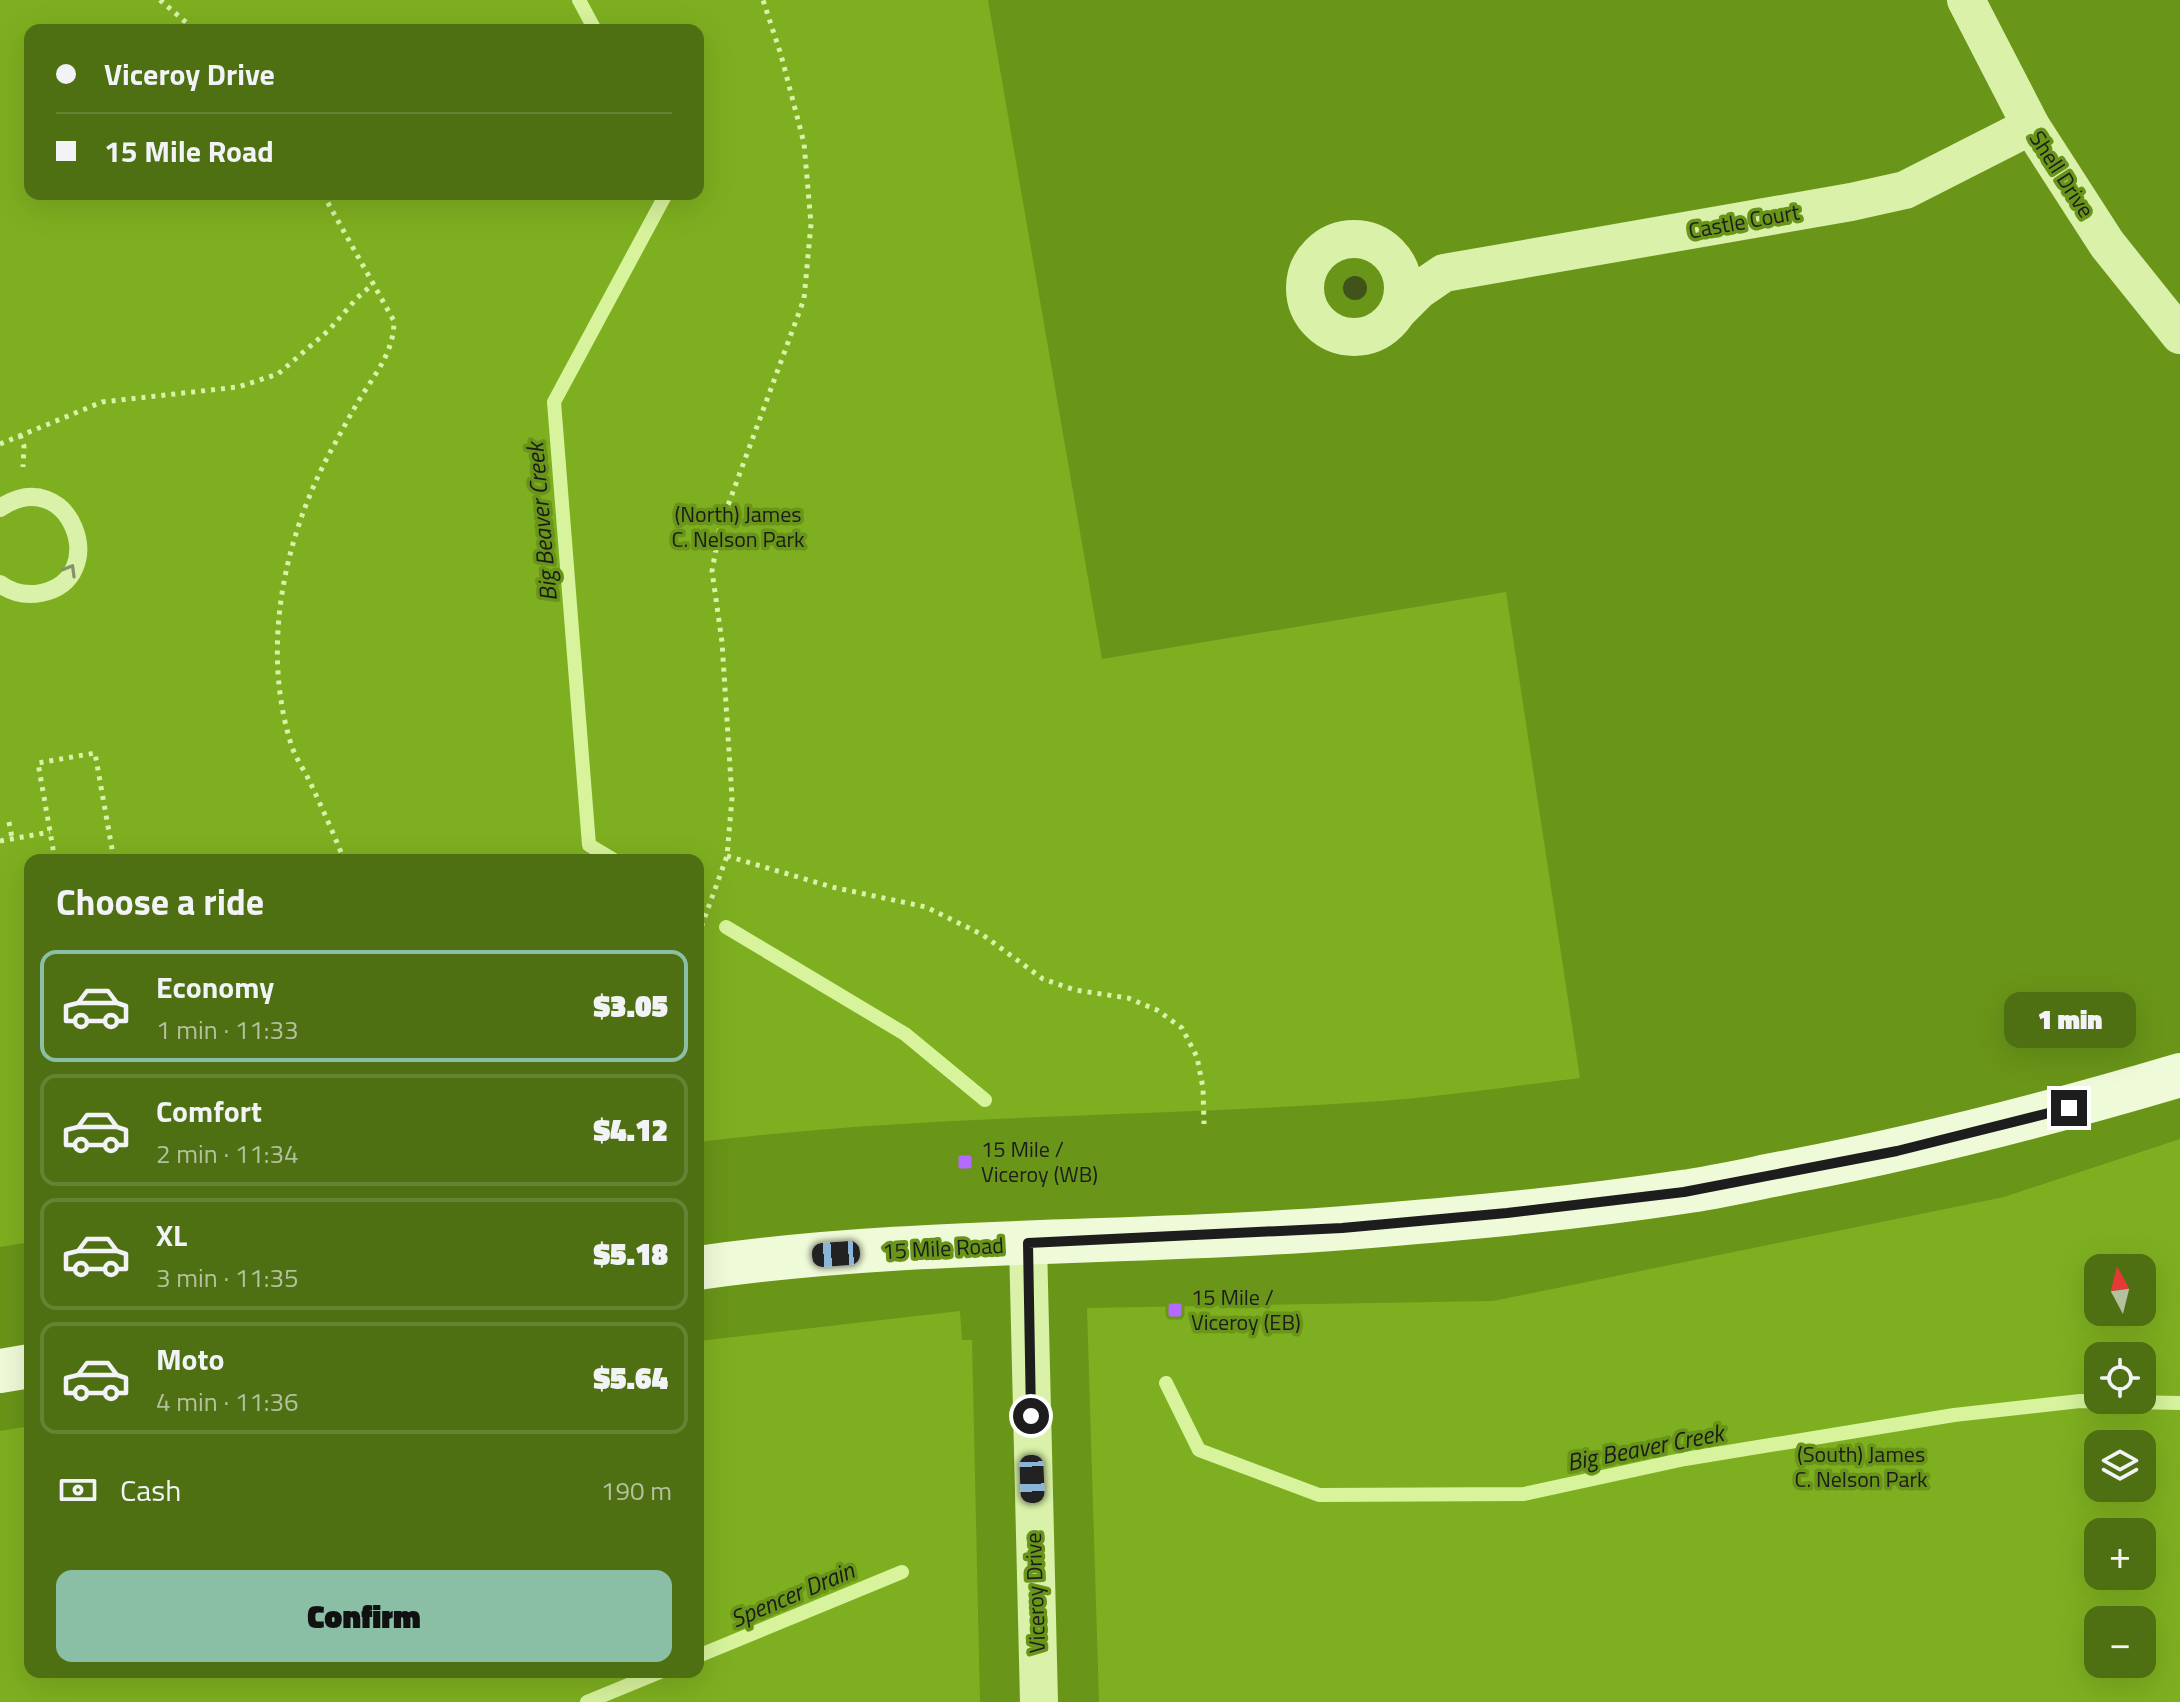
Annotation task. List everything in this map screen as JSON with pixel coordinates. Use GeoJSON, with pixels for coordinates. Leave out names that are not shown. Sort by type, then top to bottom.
{"type":"FeatureCollection","features":[{"type":"Feature","properties":{"kind":"main road","name":"15 Mile Road"},"geometry":{"type":"LineString","coordinates":[[704,1267],[752,1260],[950,1246],[1342,1228],[1684,1192],[1897,1151],[2069,1108],[2180,1075]]}},
{"type":"Feature","properties":{"kind":"main road"},"geometry":{"type":"LineString","coordinates":[[0,1371],[24,1367]]}},
{"type":"Feature","properties":{"kind":"street","name":"Shell Drive"},"geometry":{"type":"LineString","coordinates":[[1966,0],[2031,126],[2107,244],[2178,329]]}},
{"type":"Feature","properties":{"kind":"street","name":"Castle Court"},"geometry":{"type":"LineString","coordinates":[[1444,273],[1414,264],[1373,243],[1358,239],[1342,240],[1316,257],[1308,270],[1305,286],[1307,301],[1313,316],[1339,335],[1356,337],[1373,334],[1387,325],[1419,290],[1444,273],[1905,190],[2031,126]]}},
{"type":"Feature","properties":{"kind":"street"},"geometry":{"type":"LineString","coordinates":[[1387,251],[1397,264],[1403,280],[1403,297],[1397,312]]}},
{"type":"Feature","properties":{"kind":"street","name":"Viceroy Drive"},"geometry":{"type":"LineString","coordinates":[[1028,1243],[1039,1702]]}},
{"type":"Feature","properties":{"kind":"lane"},"geometry":{"type":"LineString","coordinates":[[0,508],[25,497],[49,501],[72,520],[78,533],[79,548],[70,575],[46,592],[17,594],[0,584]]}},
{"type":"Feature","properties":{"kind":"path"},"geometry":{"type":"LineString","coordinates":[[160,0],[188,24]]}},
{"type":"Feature","properties":{"kind":"path"},"geometry":{"type":"LineString","coordinates":[[704,919],[727,856],[732,798],[722,642],[712,571],[720,527],[804,299],[811,224],[804,143],[763,0]]}},
{"type":"Feature","properties":{"kind":"path"},"geometry":{"type":"LineString","coordinates":[[326,200],[394,321],[394,335],[384,360],[323,464],[302,512],[288,559],[277,658],[282,706],[292,746],[341,854]]}},
{"type":"Feature","properties":{"kind":"path"},"geometry":{"type":"LineString","coordinates":[[0,444],[102,402],[238,387],[278,374],[329,330],[373,284]]}},
{"type":"Feature","properties":{"kind":"path"},"geometry":{"type":"LineString","coordinates":[[20,435],[24,446],[22,476]]}},
{"type":"Feature","properties":{"kind":"path"},"geometry":{"type":"LineString","coordinates":[[87,745],[88,755]]}},
{"type":"Feature","properties":{"kind":"path"},"geometry":{"type":"LineString","coordinates":[[54,854],[38,763],[95,753],[113,854]]}},
{"type":"Feature","properties":{"kind":"path"},"geometry":{"type":"LineString","coordinates":[[9,822],[12,838]]}},
{"type":"Feature","properties":{"kind":"path"},"geometry":{"type":"LineString","coordinates":[[0,841],[50,832]]}},
{"type":"Feature","properties":{"kind":"path"},"geometry":{"type":"LineString","coordinates":[[727,856],[832,887],[926,907],[983,935],[1043,979],[1075,990],[1128,998],[1157,1010],[1182,1028],[1197,1057],[1203,1088],[1204,1124]]}},
{"type":"Feature","properties":{"kind":"green space","name":"(North) James C. Nelson Park"},"geometry":{"type":"Polygon","coordinates":[[[0,0],[988,0],[1102,659],[1506,592],[1580,1078],[1382,1101],[869,1126],[704,1141],[704,854],[24,854],[24,1243],[0,1247],[0,0]]]}},
{"type":"Feature","properties":{"kind":"green space","name":"(South) James C. Nelson Park"},"geometry":{"type":"Polygon","coordinates":[[[2180,1139],[2180,1702],[1099,1702],[1087,1308],[1493,1301],[2004,1197],[2180,1139]]]}},
{"type":"Feature","properties":{"kind":"green space"},"geometry":{"type":"Polygon","coordinates":[[[960,1311],[962,1340],[972,1340],[980,1702],[0,1702],[0,1431],[24,1427],[24,1678],[704,1678],[704,1340],[960,1311]]]}},
{"type":"Feature","properties":{"kind":"waterway","name":"Big Beaver Creek"},"geometry":{"type":"LineString","coordinates":[[579,0],[592,24]]}},
{"type":"Feature","properties":{"kind":"waterway","name":"Big Beaver Creek"},"geometry":{"type":"LineString","coordinates":[[604,854],[589,845],[554,402],[663,200]]}},
{"type":"Feature","properties":{"kind":"waterway","name":"Big Beaver Creek"},"geometry":{"type":"LineString","coordinates":[[726,927],[905,1034],[985,1100]]}},
{"type":"Feature","properties":{"kind":"waterway","name":"Big Beaver Creek"},"geometry":{"type":"LineString","coordinates":[[1166,1383],[1199,1450],[1319,1495],[1524,1494],[1685,1459],[1954,1415],[2080,1401],[2180,1403]]}},
{"type":"Feature","properties":{"kind":"waterway","name":"Spencer Drain"},"geometry":{"type":"LineString","coordinates":[[704,1654],[902,1572]]}},
{"type":"Feature","properties":{"kind":"waterway","name":"Spencer Drain"},"geometry":{"type":"LineString","coordinates":[[587,1702],[645,1678]]}},
{"type":"Feature","properties":{"kind":"place","name":"15 Mile / Viceroy (WB)"},"geometry":{"type":"Point","coordinates":[965,1162]}},
{"type":"Feature","properties":{"kind":"place","name":"15 Mile / Viceroy (EB)"},"geometry":{"type":"Point","coordinates":[1175,1310]}},
{"type":"Feature","properties":{"kind":"route"},"geometry":{"type":"LineString","coordinates":[[1031,1416],[1028,1243],[1342,1228],[1684,1192],[1897,1151],[2069,1108]]}}]}
